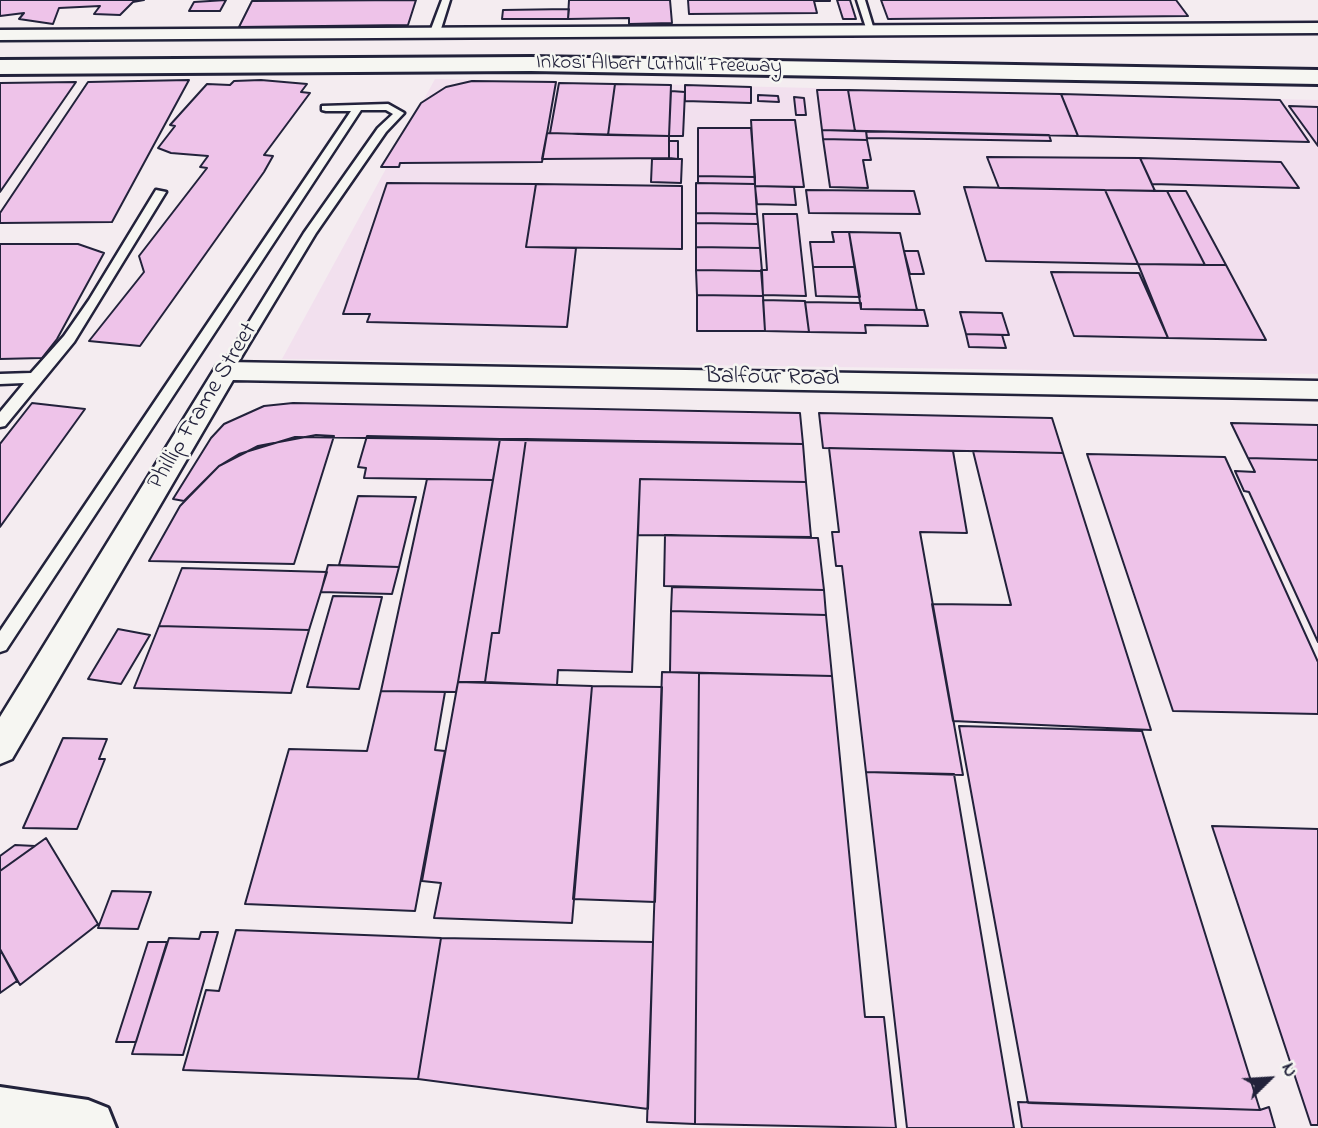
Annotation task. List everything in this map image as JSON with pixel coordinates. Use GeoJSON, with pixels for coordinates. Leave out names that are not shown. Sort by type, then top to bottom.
{"type":"FeatureCollection","features":[{"type":"Feature","properties":{"kind":"main road","name":"Inkosi Albert Luthuli Freeway"},"geometry":{"type":"LineString","coordinates":[[0,52],[694,47],[1152,51]]}},
{"type":"Feature","properties":{"kind":"main road","name":"Inkosi Albert Luthuli Freeway"},"geometry":{"type":"LineString","coordinates":[[0,67],[531,64],[1318,77]]}},
{"type":"Feature","properties":{"kind":"main road"},"geometry":{"type":"LineString","coordinates":[[0,1115],[88,1128]]}},
{"type":"Feature","properties":{"kind":"street"},"geometry":{"type":"LineString","coordinates":[[0,35],[1318,27]]}},
{"type":"Feature","properties":{"kind":"street","name":"Balfour Road"},"geometry":{"type":"LineString","coordinates":[[226,371],[1318,390]]}},
{"type":"Feature","properties":{"kind":"street","name":"Phillip Frame Street"},"geometry":{"type":"LineString","coordinates":[[0,748],[226,371]]}},
{"type":"Feature","properties":{"kind":"lane"},"geometry":{"type":"LineString","coordinates":[[435,32],[446,0]]}},
{"type":"Feature","properties":{"kind":"lane"},"geometry":{"type":"LineString","coordinates":[[861,0],[872,31]]}},
{"type":"Feature","properties":{"kind":"lane","name":"Phillip Frame Street"},"geometry":{"type":"LineString","coordinates":[[226,371],[310,233],[382,130],[399,113],[388,107],[358,108]]}},
{"type":"Feature","properties":{"kind":"lane"},"geometry":{"type":"LineString","coordinates":[[326,108],[358,108]]}},
{"type":"Feature","properties":{"kind":"lane"},"geometry":{"type":"LineString","coordinates":[[0,645],[358,108]]}},
{"type":"Feature","properties":{"kind":"lane"},"geometry":{"type":"LineString","coordinates":[[0,422],[69,339],[160,192]]}},
{"type":"Feature","properties":{"kind":"lane"},"geometry":{"type":"LineString","coordinates":[[0,379],[35,378]]}},
{"type":"Feature","properties":{"kind":"shaded area"},"geometry":{"type":"Polygon","coordinates":[[[435,79],[1318,100],[1318,374],[282,359],[435,79]]]}},
{"type":"Feature","properties":{"kind":"building"},"geometry":{"type":"Polygon","coordinates":[[[0,0],[144,0],[133,2],[120,15],[94,14],[100,6],[59,8],[53,24],[19,19],[24,13],[0,16],[0,0]]]}},
{"type":"Feature","properties":{"kind":"building"},"geometry":{"type":"Polygon","coordinates":[[[226,0],[220,11],[189,11],[194,2],[226,0]]]}},
{"type":"Feature","properties":{"kind":"building"},"geometry":{"type":"Polygon","coordinates":[[[416,0],[408,25],[239,27],[252,1],[416,0]]]}},
{"type":"Feature","properties":{"kind":"building"},"geometry":{"type":"Polygon","coordinates":[[[569,0],[670,0],[672,23],[629,24],[629,18],[568,19],[569,0]]]}},
{"type":"Feature","properties":{"kind":"building"},"geometry":{"type":"Polygon","coordinates":[[[688,0],[830,1],[814,1],[817,13],[689,14],[688,0]]]}},
{"type":"Feature","properties":{"kind":"building"},"geometry":{"type":"Polygon","coordinates":[[[837,0],[850,0],[856,19],[843,19],[837,0]]]}},
{"type":"Feature","properties":{"kind":"building"},"geometry":{"type":"Polygon","coordinates":[[[881,0],[1176,0],[1188,16],[888,19],[881,0]]]}},
{"type":"Feature","properties":{"kind":"building"},"geometry":{"type":"Polygon","coordinates":[[[569,9],[568,19],[502,19],[503,10],[569,9]]]}},
{"type":"Feature","properties":{"kind":"building"},"geometry":{"type":"Polygon","coordinates":[[[189,80],[112,222],[0,223],[0,213],[88,82],[189,80]]]}},
{"type":"Feature","properties":{"kind":"building"},"geometry":{"type":"Polygon","coordinates":[[[261,80],[307,84],[301,92],[310,93],[264,155],[273,156],[264,172],[140,346],[89,341],[144,272],[139,256],[207,168],[200,167],[208,156],[171,153],[158,148],[175,126],[170,125],[207,84],[230,85],[234,81],[261,80]]]}},
{"type":"Feature","properties":{"kind":"building"},"geometry":{"type":"Polygon","coordinates":[[[472,81],[556,82],[542,162],[400,163],[399,167],[381,167],[421,103],[446,87],[472,81]]]}},
{"type":"Feature","properties":{"kind":"building"},"geometry":{"type":"Polygon","coordinates":[[[76,82],[0,192],[0,83],[76,82]]]}},
{"type":"Feature","properties":{"kind":"building"},"geometry":{"type":"Polygon","coordinates":[[[559,83],[615,84],[608,135],[550,133],[559,83]]]}},
{"type":"Feature","properties":{"kind":"building"},"geometry":{"type":"Polygon","coordinates":[[[615,84],[671,85],[669,136],[608,135],[615,84]]]}},
{"type":"Feature","properties":{"kind":"building"},"geometry":{"type":"Polygon","coordinates":[[[685,85],[751,87],[751,103],[685,101],[685,85]]]}},
{"type":"Feature","properties":{"kind":"building"},"geometry":{"type":"Polygon","coordinates":[[[817,90],[848,90],[855,131],[822,130],[817,90]]]}},
{"type":"Feature","properties":{"kind":"building"},"geometry":{"type":"Polygon","coordinates":[[[848,90],[1061,94],[1078,136],[855,131],[848,90]]]}},
{"type":"Feature","properties":{"kind":"building"},"geometry":{"type":"Polygon","coordinates":[[[671,91],[685,92],[683,136],[669,136],[671,91]]]}},
{"type":"Feature","properties":{"kind":"building"},"geometry":{"type":"Polygon","coordinates":[[[1061,94],[1280,100],[1309,142],[1078,136],[1061,94]]]}},
{"type":"Feature","properties":{"kind":"building"},"geometry":{"type":"Polygon","coordinates":[[[758,95],[778,96],[779,102],[758,101],[758,95]]]}},
{"type":"Feature","properties":{"kind":"building"},"geometry":{"type":"Polygon","coordinates":[[[794,97],[804,98],[806,115],[796,115],[794,97]]]}},
{"type":"Feature","properties":{"kind":"building"},"geometry":{"type":"Polygon","coordinates":[[[1289,106],[1318,107],[1318,146],[1289,106]]]}},
{"type":"Feature","properties":{"kind":"building"},"geometry":{"type":"Polygon","coordinates":[[[751,120],[795,120],[804,187],[755,186],[751,120]]]}},
{"type":"Feature","properties":{"kind":"building"},"geometry":{"type":"Polygon","coordinates":[[[698,128],[751,128],[755,177],[698,176],[698,128]]]}},
{"type":"Feature","properties":{"kind":"building"},"geometry":{"type":"Polygon","coordinates":[[[822,130],[866,131],[867,140],[823,139],[822,130]]]}},
{"type":"Feature","properties":{"kind":"building"},"geometry":{"type":"Polygon","coordinates":[[[866,131],[1049,135],[1051,141],[867,138],[866,131]]]}},
{"type":"Feature","properties":{"kind":"building"},"geometry":{"type":"Polygon","coordinates":[[[547,133],[669,136],[669,158],[542,159],[547,133]]]}},
{"type":"Feature","properties":{"kind":"building"},"geometry":{"type":"Polygon","coordinates":[[[823,139],[867,140],[871,160],[863,160],[868,188],[830,187],[823,139]]]}},
{"type":"Feature","properties":{"kind":"building"},"geometry":{"type":"Polygon","coordinates":[[[669,141],[678,141],[678,159],[669,158],[669,141]]]}},
{"type":"Feature","properties":{"kind":"building"},"geometry":{"type":"Polygon","coordinates":[[[987,157],[1140,158],[1155,191],[999,188],[987,157]]]}},
{"type":"Feature","properties":{"kind":"building"},"geometry":{"type":"Polygon","coordinates":[[[1140,158],[1281,162],[1299,188],[1152,184],[1140,158]]]}},
{"type":"Feature","properties":{"kind":"building"},"geometry":{"type":"Polygon","coordinates":[[[652,159],[682,159],[681,183],[651,182],[652,159]]]}},
{"type":"Feature","properties":{"kind":"building"},"geometry":{"type":"Polygon","coordinates":[[[698,176],[755,177],[755,184],[698,183],[698,176]]]}},
{"type":"Feature","properties":{"kind":"building"},"geometry":{"type":"Polygon","coordinates":[[[387,183],[536,184],[526,247],[576,248],[567,327],[367,322],[370,314],[343,314],[387,183]]]}},
{"type":"Feature","properties":{"kind":"building"},"geometry":{"type":"Polygon","coordinates":[[[696,183],[755,184],[757,214],[696,213],[696,183]]]}},
{"type":"Feature","properties":{"kind":"building"},"geometry":{"type":"Polygon","coordinates":[[[536,184],[682,186],[682,249],[526,247],[536,184]]]}},
{"type":"Feature","properties":{"kind":"building"},"geometry":{"type":"Polygon","coordinates":[[[755,186],[794,187],[796,205],[757,204],[755,186]]]}},
{"type":"Feature","properties":{"kind":"building"},"geometry":{"type":"Polygon","coordinates":[[[964,187],[1105,190],[1138,264],[986,261],[964,187]]]}},
{"type":"Feature","properties":{"kind":"building"},"geometry":{"type":"Polygon","coordinates":[[[806,190],[914,191],[920,214],[809,213],[806,190]]]}},
{"type":"Feature","properties":{"kind":"building"},"geometry":{"type":"Polygon","coordinates":[[[1105,190],[1167,191],[1205,265],[1138,264],[1105,190]]]}},
{"type":"Feature","properties":{"kind":"building"},"geometry":{"type":"Polygon","coordinates":[[[1167,191],[1186,191],[1226,265],[1205,265],[1167,191]]]}},
{"type":"Feature","properties":{"kind":"building"},"geometry":{"type":"Polygon","coordinates":[[[696,213],[757,214],[758,224],[696,223],[696,213]]]}},
{"type":"Feature","properties":{"kind":"building"},"geometry":{"type":"Polygon","coordinates":[[[763,214],[797,214],[806,296],[763,295],[761,270],[767,270],[763,214]]]}},
{"type":"Feature","properties":{"kind":"building"},"geometry":{"type":"Polygon","coordinates":[[[696,223],[758,224],[760,248],[696,247],[696,223]]]}},
{"type":"Feature","properties":{"kind":"building"},"geometry":{"type":"Polygon","coordinates":[[[832,232],[849,232],[855,267],[813,267],[810,242],[834,242],[832,232]]]}},
{"type":"Feature","properties":{"kind":"building"},"geometry":{"type":"Polygon","coordinates":[[[849,232],[900,233],[917,310],[861,309],[849,232]]]}},
{"type":"Feature","properties":{"kind":"building"},"geometry":{"type":"Polygon","coordinates":[[[0,244],[78,244],[104,253],[57,339],[42,358],[0,359],[0,244]]]}},
{"type":"Feature","properties":{"kind":"building"},"geometry":{"type":"Polygon","coordinates":[[[696,247],[760,248],[762,271],[696,270],[696,247]]]}},
{"type":"Feature","properties":{"kind":"building"},"geometry":{"type":"Polygon","coordinates":[[[904,251],[918,251],[924,274],[910,274],[904,251]]]}},
{"type":"Feature","properties":{"kind":"building"},"geometry":{"type":"Polygon","coordinates":[[[1138,264],[1226,265],[1266,340],[1168,338],[1138,264]]]}},
{"type":"Feature","properties":{"kind":"building"},"geometry":{"type":"Polygon","coordinates":[[[813,267],[855,267],[860,297],[816,296],[813,267]]]}},
{"type":"Feature","properties":{"kind":"building"},"geometry":{"type":"Polygon","coordinates":[[[696,270],[762,271],[763,296],[697,295],[696,270]]]}},
{"type":"Feature","properties":{"kind":"building"},"geometry":{"type":"Polygon","coordinates":[[[1051,272],[1139,273],[1168,338],[1074,336],[1051,272]]]}},
{"type":"Feature","properties":{"kind":"building"},"geometry":{"type":"Polygon","coordinates":[[[697,295],[763,296],[765,331],[697,331],[697,295]]]}},
{"type":"Feature","properties":{"kind":"building"},"geometry":{"type":"Polygon","coordinates":[[[763,300],[805,301],[809,332],[765,331],[763,300]]]}},
{"type":"Feature","properties":{"kind":"building"},"geometry":{"type":"Polygon","coordinates":[[[805,302],[861,303],[861,309],[924,310],[928,326],[865,325],[866,333],[809,332],[805,302]]]}},
{"type":"Feature","properties":{"kind":"building"},"geometry":{"type":"Polygon","coordinates":[[[960,312],[1002,313],[1009,335],[966,334],[960,312]]]}},
{"type":"Feature","properties":{"kind":"building"},"geometry":{"type":"Polygon","coordinates":[[[966,334],[1002,335],[1006,348],[969,347],[966,334]]]}},
{"type":"Feature","properties":{"kind":"building"},"geometry":{"type":"Polygon","coordinates":[[[32,403],[85,409],[0,527],[0,444],[32,403]]]}},
{"type":"Feature","properties":{"kind":"building"},"geometry":{"type":"Polygon","coordinates":[[[293,403],[800,413],[803,444],[295,437],[239,454],[219,466],[184,501],[173,499],[211,438],[224,424],[264,406],[293,403]]]}},
{"type":"Feature","properties":{"kind":"building"},"geometry":{"type":"Polygon","coordinates":[[[819,413],[1052,418],[1063,453],[823,448],[819,413]]]}},
{"type":"Feature","properties":{"kind":"building"},"geometry":{"type":"Polygon","coordinates":[[[1231,423],[1318,425],[1318,460],[1248,458],[1231,423]]]}},
{"type":"Feature","properties":{"kind":"building"},"geometry":{"type":"Polygon","coordinates":[[[316,435],[334,436],[294,564],[149,561],[180,506],[219,466],[258,446],[316,435]]]}},
{"type":"Feature","properties":{"kind":"building"},"geometry":{"type":"Polygon","coordinates":[[[367,436],[500,439],[493,480],[364,478],[366,468],[358,467],[367,436]]]}},
{"type":"Feature","properties":{"kind":"building"},"geometry":{"type":"Polygon","coordinates":[[[500,439],[526,439],[499,633],[492,633],[485,682],[458,682],[500,439]]]}},
{"type":"Feature","properties":{"kind":"building"},"geometry":{"type":"Polygon","coordinates":[[[526,439],[803,444],[806,482],[640,479],[632,672],[558,670],[557,685],[485,682],[492,633],[499,633],[526,439]]]}},
{"type":"Feature","properties":{"kind":"building"},"geometry":{"type":"Polygon","coordinates":[[[829,448],[953,451],[967,533],[920,532],[963,775],[866,772],[842,566],[836,566],[832,532],[839,532],[829,448]]]}},
{"type":"Feature","properties":{"kind":"building"},"geometry":{"type":"Polygon","coordinates":[[[973,451],[1063,453],[1151,730],[953,721],[932,604],[1011,605],[973,451]]]}},
{"type":"Feature","properties":{"kind":"building"},"geometry":{"type":"Polygon","coordinates":[[[1087,454],[1225,457],[1318,662],[1318,714],[1173,711],[1087,454]]]}},
{"type":"Feature","properties":{"kind":"building"},"geometry":{"type":"Polygon","coordinates":[[[1248,458],[1318,460],[1318,642],[1249,492],[1244,491],[1235,471],[1255,472],[1248,458]]]}},
{"type":"Feature","properties":{"kind":"building"},"geometry":{"type":"Polygon","coordinates":[[[427,479],[493,480],[456,692],[381,691],[427,479]]]}},
{"type":"Feature","properties":{"kind":"building"},"geometry":{"type":"Polygon","coordinates":[[[640,479],[806,482],[811,537],[638,535],[640,479]]]}},
{"type":"Feature","properties":{"kind":"building"},"geometry":{"type":"Polygon","coordinates":[[[358,496],[416,497],[399,567],[339,565],[358,496]]]}},
{"type":"Feature","properties":{"kind":"building"},"geometry":{"type":"Polygon","coordinates":[[[665,535],[818,538],[824,590],[664,586],[665,535]]]}},
{"type":"Feature","properties":{"kind":"building"},"geometry":{"type":"Polygon","coordinates":[[[328,565],[399,567],[392,594],[321,592],[328,565]]]}},
{"type":"Feature","properties":{"kind":"building"},"geometry":{"type":"Polygon","coordinates":[[[182,568],[327,572],[309,630],[159,626],[182,568]]]}},
{"type":"Feature","properties":{"kind":"building"},"geometry":{"type":"Polygon","coordinates":[[[672,587],[824,590],[826,615],[671,611],[672,587]]]}},
{"type":"Feature","properties":{"kind":"building"},"geometry":{"type":"Polygon","coordinates":[[[333,596],[382,597],[359,689],[307,687],[333,596]]]}},
{"type":"Feature","properties":{"kind":"building"},"geometry":{"type":"Polygon","coordinates":[[[671,611],[826,615],[832,676],[670,672],[671,611]]]}},
{"type":"Feature","properties":{"kind":"building"},"geometry":{"type":"Polygon","coordinates":[[[159,626],[309,630],[291,693],[134,688],[159,626]]]}},
{"type":"Feature","properties":{"kind":"building"},"geometry":{"type":"Polygon","coordinates":[[[118,629],[150,635],[121,684],[88,679],[118,629]]]}},
{"type":"Feature","properties":{"kind":"building"},"geometry":{"type":"Polygon","coordinates":[[[662,672],[699,673],[695,1124],[647,1122],[662,672]]]}},
{"type":"Feature","properties":{"kind":"building"},"geometry":{"type":"Polygon","coordinates":[[[699,673],[832,676],[865,1017],[884,1017],[896,1128],[695,1124],[699,673]]]}},
{"type":"Feature","properties":{"kind":"building"},"geometry":{"type":"Polygon","coordinates":[[[458,682],[592,686],[572,923],[434,918],[441,883],[422,881],[458,682]]]}},
{"type":"Feature","properties":{"kind":"building"},"geometry":{"type":"Polygon","coordinates":[[[592,686],[662,687],[655,902],[573,899],[592,686]]]}},
{"type":"Feature","properties":{"kind":"building"},"geometry":{"type":"Polygon","coordinates":[[[381,691],[445,692],[435,750],[445,751],[415,911],[245,904],[289,749],[367,751],[381,691]]]}},
{"type":"Feature","properties":{"kind":"building"},"geometry":{"type":"Polygon","coordinates":[[[959,726],[1142,731],[1260,1110],[1028,1103],[959,726]]]}},
{"type":"Feature","properties":{"kind":"building"},"geometry":{"type":"Polygon","coordinates":[[[63,738],[107,739],[99,759],[105,759],[77,829],[23,828],[63,738]]]}},
{"type":"Feature","properties":{"kind":"building"},"geometry":{"type":"Polygon","coordinates":[[[866,772],[954,774],[1014,1128],[907,1128],[866,772]]]}},
{"type":"Feature","properties":{"kind":"building"},"geometry":{"type":"Polygon","coordinates":[[[1212,826],[1318,829],[1318,1125],[1311,1125],[1212,826]]]}},
{"type":"Feature","properties":{"kind":"building"},"geometry":{"type":"Polygon","coordinates":[[[46,838],[98,924],[20,985],[0,949],[0,871],[46,838]]]}},
{"type":"Feature","properties":{"kind":"building"},"geometry":{"type":"Polygon","coordinates":[[[15,845],[35,846],[0,871],[0,856],[15,845]]]}},
{"type":"Feature","properties":{"kind":"building"},"geometry":{"type":"Polygon","coordinates":[[[112,891],[151,892],[138,929],[98,928],[112,891]]]}},
{"type":"Feature","properties":{"kind":"building"},"geometry":{"type":"Polygon","coordinates":[[[236,930],[441,938],[418,1079],[183,1070],[206,990],[219,991],[236,930]]]}},
{"type":"Feature","properties":{"kind":"building"},"geometry":{"type":"Polygon","coordinates":[[[201,932],[218,932],[183,1055],[132,1054],[169,938],[199,939],[201,932]]]}},
{"type":"Feature","properties":{"kind":"building"},"geometry":{"type":"Polygon","coordinates":[[[441,938],[653,942],[648,1109],[418,1079],[441,938]]]}},
{"type":"Feature","properties":{"kind":"building"},"geometry":{"type":"Polygon","coordinates":[[[148,942],[167,942],[136,1042],[116,1042],[148,942]]]}},
{"type":"Feature","properties":{"kind":"building"},"geometry":{"type":"Polygon","coordinates":[[[0,949],[17,981],[0,993],[0,949]]]}},
{"type":"Feature","properties":{"kind":"building"},"geometry":{"type":"Polygon","coordinates":[[[1018,1102],[1260,1110],[1269,1107],[1275,1128],[1022,1128],[1018,1102]]]}}]}
